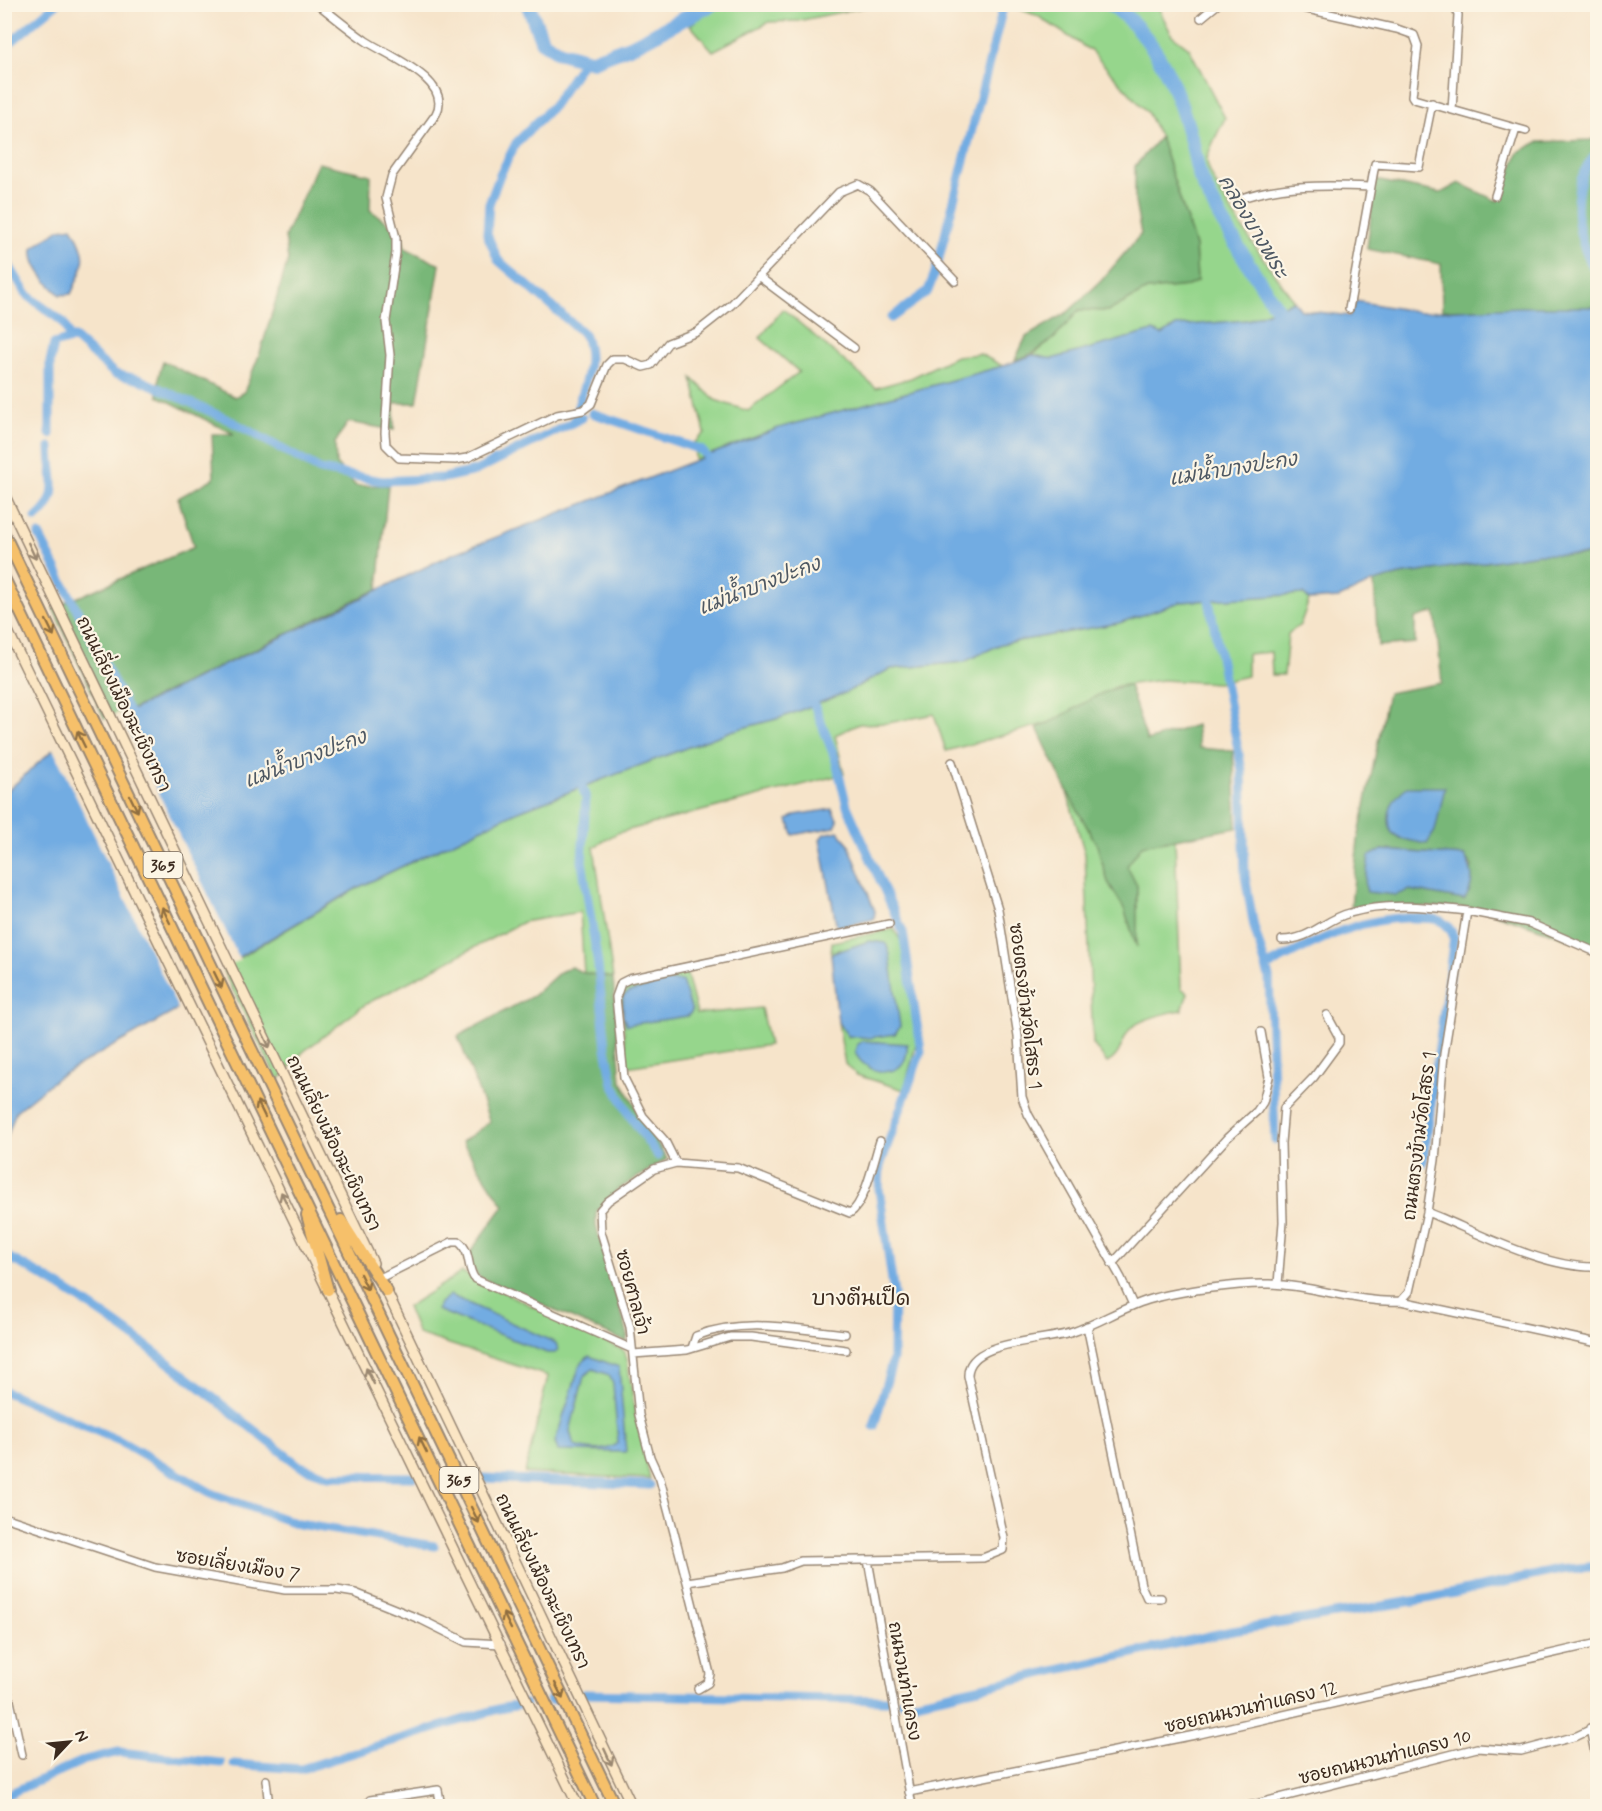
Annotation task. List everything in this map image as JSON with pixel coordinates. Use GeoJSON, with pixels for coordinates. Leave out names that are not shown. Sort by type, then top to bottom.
{"type":"FeatureCollection","features":[{"type":"Feature","properties":{"kind":"highway","name":"ถนนเลี่ยงเมืองฉะเชิงเทรา"},"geometry":{"type":"LineString","coordinates":[[4,534],[615,1806]]}},
{"type":"Feature","properties":{"kind":"highway","name":"365"},"geometry":{"type":"LineString","coordinates":[[6,582],[596,1806]]}},
{"type":"Feature","properties":{"kind":"highway"},"geometry":{"type":"LineString","coordinates":[[315,1180],[387,1293]]}},
{"type":"Feature","properties":{"kind":"highway"},"geometry":{"type":"LineString","coordinates":[[299,1187],[328,1290]]}},
{"type":"Feature","properties":{"kind":"main road","name":"ถนนเลี่ยงเมืองฉะเชิงเทรา"},"geometry":{"type":"LineString","coordinates":[[4,494],[632,1806]]}},
{"type":"Feature","properties":{"kind":"main road","name":"365"},"geometry":{"type":"LineString","coordinates":[[4,623],[578,1806]]}},
{"type":"Feature","properties":{"kind":"street"},"geometry":{"type":"LineString","coordinates":[[318,4],[368,42],[402,60],[441,98],[436,114],[392,175],[386,198],[396,238],[396,253],[386,321],[390,355],[385,433],[386,445],[399,458],[455,460],[467,458],[557,415],[580,410],[591,404],[607,365],[613,359],[625,359],[643,367],[651,365],[668,343],[706,326],[731,305],[829,201],[851,185],[858,184],[870,191],[956,281]]}},
{"type":"Feature","properties":{"kind":"street"},"geometry":{"type":"LineString","coordinates":[[1201,18],[1218,4]]}},
{"type":"Feature","properties":{"kind":"street"},"geometry":{"type":"LineString","coordinates":[[1285,4],[1397,29],[1414,35],[1418,46],[1412,96],[1414,99],[1526,132]]}},
{"type":"Feature","properties":{"kind":"street"},"geometry":{"type":"LineString","coordinates":[[1452,110],[1458,15],[1454,4]]}},
{"type":"Feature","properties":{"kind":"street"},"geometry":{"type":"LineString","coordinates":[[1349,309],[1375,164],[1419,167],[1432,103]]}},
{"type":"Feature","properties":{"kind":"street"},"geometry":{"type":"LineString","coordinates":[[1495,196],[1516,129]]}},
{"type":"Feature","properties":{"kind":"street"},"geometry":{"type":"LineString","coordinates":[[1239,199],[1291,188],[1370,187]]}},
{"type":"Feature","properties":{"kind":"street"},"geometry":{"type":"LineString","coordinates":[[758,276],[854,348]]}},
{"type":"Feature","properties":{"kind":"street","name":"ซอยตรงข้ามวัดโสธร 1"},"geometry":{"type":"LineString","coordinates":[[952,762],[998,909],[1018,1036],[1022,1097],[1028,1114],[1133,1305]]}},
{"type":"Feature","properties":{"kind":"street"},"geometry":{"type":"LineString","coordinates":[[1282,940],[1294,940],[1322,929],[1348,913],[1405,907],[1467,911],[1529,923],[1598,953]]}},
{"type":"Feature","properties":{"kind":"street","name":"ถนนตรงข้ามวัดโสธร 1"},"geometry":{"type":"LineString","coordinates":[[1401,1301],[1409,1292],[1427,1212],[1435,1160],[1444,1054],[1467,911]]}},
{"type":"Feature","properties":{"kind":"street"},"geometry":{"type":"LineString","coordinates":[[676,1163],[665,1141],[643,1116],[624,1078],[616,998],[621,983],[640,976],[889,924]]}},
{"type":"Feature","properties":{"kind":"street"},"geometry":{"type":"LineString","coordinates":[[1278,1284],[1283,1222],[1281,1141],[1284,1108],[1314,1077],[1339,1043],[1339,1037],[1327,1015]]}},
{"type":"Feature","properties":{"kind":"street"},"geometry":{"type":"LineString","coordinates":[[1112,1264],[1227,1138],[1257,1111],[1269,1077],[1261,1032]]}},
{"type":"Feature","properties":{"kind":"street","name":"ซอยศาลเจ้า"},"geometry":{"type":"LineString","coordinates":[[698,1689],[708,1683],[710,1674],[660,1479],[650,1457],[639,1415],[630,1327],[601,1232],[599,1214],[608,1201],[647,1174],[661,1166],[676,1163],[738,1168],[850,1214],[855,1210],[863,1195],[880,1141]]}},
{"type":"Feature","properties":{"kind":"street"},"geometry":{"type":"LineString","coordinates":[[1427,1212],[1538,1256],[1582,1268],[1598,1268]]}},
{"type":"Feature","properties":{"kind":"street"},"geometry":{"type":"LineString","coordinates":[[380,1278],[452,1242],[459,1242],[466,1250],[475,1279],[633,1352],[692,1348],[730,1337],[751,1337],[846,1350]]}},
{"type":"Feature","properties":{"kind":"street"},"geometry":{"type":"LineString","coordinates":[[687,1582],[782,1568],[801,1561],[983,1558],[1003,1550],[1004,1538],[968,1376],[969,1366],[976,1356],[993,1349],[1057,1337],[1133,1305],[1177,1293],[1278,1284],[1401,1301],[1598,1343]]}},
{"type":"Feature","properties":{"kind":"street"},"geometry":{"type":"LineString","coordinates":[[692,1348],[696,1336],[709,1330],[748,1325],[845,1334]]}},
{"type":"Feature","properties":{"kind":"street"},"geometry":{"type":"LineString","coordinates":[[1087,1326],[1143,1593],[1147,1598],[1161,1598]]}},
{"type":"Feature","properties":{"kind":"street","name":"ซอยเลี่ยงเมือง 7"},"geometry":{"type":"LineString","coordinates":[[4,1517],[155,1567],[285,1590],[337,1590],[355,1593],[466,1642],[501,1644]]}},
{"type":"Feature","properties":{"kind":"street","name":"ถนนวนท่าแครง"},"geometry":{"type":"LineString","coordinates":[[868,1560],[912,1806]]}},
{"type":"Feature","properties":{"kind":"street","name":"ซอยถนนวนท่าแครง 12"},"geometry":{"type":"LineString","coordinates":[[909,1792],[1166,1741],[1598,1643]]}},
{"type":"Feature","properties":{"kind":"street"},"geometry":{"type":"LineString","coordinates":[[4,1674],[22,1755]]}},
{"type":"Feature","properties":{"kind":"street"},"geometry":{"type":"LineString","coordinates":[[1594,1727],[1598,1768]]}},
{"type":"Feature","properties":{"kind":"street","name":"ซอยถนนวนท่าแครง 10"},"geometry":{"type":"LineString","coordinates":[[1248,1806],[1477,1748],[1521,1751],[1577,1736],[1594,1727]]}},
{"type":"Feature","properties":{"kind":"street"},"geometry":{"type":"LineString","coordinates":[[266,1780],[269,1806]]}},
{"type":"Feature","properties":{"kind":"street"},"geometry":{"type":"LineString","coordinates":[[370,1800],[438,1790],[441,1806]]}},
{"type":"Feature","properties":{"kind":"green space"},"geometry":{"type":"Polygon","coordinates":[[[721,4],[875,5],[798,21],[769,22],[713,51],[690,25],[721,4]]]}},
{"type":"Feature","properties":{"kind":"green space"},"geometry":{"type":"Polygon","coordinates":[[[1008,5],[1157,5],[1172,35],[1189,48],[1225,118],[1208,156],[1210,172],[1230,209],[1294,301],[1248,320],[1176,326],[1162,335],[1153,331],[1052,359],[1033,355],[1056,337],[1079,310],[1109,311],[1147,290],[1188,286],[1197,281],[1195,246],[1160,137],[1147,112],[1091,51],[1038,16],[1008,5]]]}},
{"type":"Feature","properties":{"kind":"green space"},"geometry":{"type":"Polygon","coordinates":[[[1160,137],[1195,246],[1197,281],[1188,286],[1147,290],[1109,311],[1079,310],[1043,347],[1015,360],[1026,337],[1068,312],[1101,281],[1141,234],[1135,202],[1135,166],[1160,137]]]}},
{"type":"Feature","properties":{"kind":"green space"},"geometry":{"type":"Polygon","coordinates":[[[1597,137],[1597,307],[1442,310],[1441,264],[1367,249],[1375,180],[1441,193],[1459,183],[1497,201],[1519,152],[1538,142],[1591,140],[1597,137]]]}},
{"type":"Feature","properties":{"kind":"green space"},"geometry":{"type":"Polygon","coordinates":[[[318,163],[371,175],[370,210],[401,232],[405,248],[440,265],[417,403],[394,403],[394,430],[348,422],[335,443],[336,464],[356,486],[388,485],[378,589],[106,722],[53,608],[194,547],[178,498],[214,478],[212,434],[234,434],[158,396],[159,375],[163,361],[235,397],[244,392],[260,353],[288,260],[285,236],[318,163]]]}},
{"type":"Feature","properties":{"kind":"green space"},"geometry":{"type":"Polygon","coordinates":[[[783,309],[876,388],[911,378],[956,356],[980,354],[1003,366],[779,428],[695,460],[694,443],[705,433],[692,378],[715,400],[748,411],[799,372],[760,338],[783,309]]]}},
{"type":"Feature","properties":{"kind":"green space"},"geometry":{"type":"Polygon","coordinates":[[[1538,554],[1597,555],[1597,948],[1478,908],[1351,906],[1358,840],[1388,693],[1442,683],[1435,612],[1415,618],[1415,643],[1378,646],[1374,582],[1400,575],[1538,554]],[[1382,850],[1410,890],[1464,900],[1472,866],[1464,856],[1382,850]]]}},
{"type":"Feature","properties":{"kind":"green space"},"geometry":{"type":"Polygon","coordinates":[[[1303,594],[1309,600],[1300,625],[1288,634],[1284,675],[1272,675],[1271,652],[1247,654],[1247,676],[1218,683],[1162,680],[1117,686],[1055,721],[946,751],[934,714],[888,723],[859,724],[835,735],[844,774],[617,833],[594,847],[613,978],[584,973],[580,912],[523,922],[366,1004],[303,1052],[278,1081],[222,968],[359,887],[516,812],[731,731],[780,718],[845,693],[890,669],[964,662],[1001,644],[1119,623],[1180,602],[1303,594]]]}},
{"type":"Feature","properties":{"kind":"green space"},"geometry":{"type":"Polygon","coordinates":[[[1129,685],[1147,741],[1196,725],[1199,748],[1233,751],[1237,828],[1142,845],[1127,866],[1137,886],[1137,947],[1124,908],[1108,882],[1097,845],[1066,789],[1037,728],[1094,697],[1129,685]]]}},
{"type":"Feature","properties":{"kind":"green space"},"geometry":{"type":"Polygon","coordinates":[[[1066,789],[1097,845],[1108,882],[1124,908],[1136,945],[1137,886],[1126,866],[1142,844],[1175,840],[1181,988],[1188,993],[1182,1010],[1148,1019],[1131,1028],[1119,1052],[1107,1063],[1093,1044],[1085,854],[1066,789]]]}},
{"type":"Feature","properties":{"kind":"green space"},"geometry":{"type":"Polygon","coordinates":[[[894,929],[901,941],[917,1041],[904,1090],[857,1075],[845,1064],[838,1022],[848,1036],[840,949],[831,954],[832,942],[894,929]]]}},
{"type":"Feature","properties":{"kind":"green space"},"geometry":{"type":"Polygon","coordinates":[[[571,967],[584,973],[613,978],[621,1081],[667,1159],[617,1190],[596,1212],[596,1226],[628,1335],[626,1342],[479,1277],[465,1259],[504,1206],[462,1142],[490,1122],[458,1036],[533,996],[560,972],[571,967]]]}},
{"type":"Feature","properties":{"kind":"green space"},"geometry":{"type":"Polygon","coordinates":[[[686,971],[697,1014],[761,1008],[769,1045],[627,1067],[620,990],[626,986],[686,971]]]}},
{"type":"Feature","properties":{"kind":"green space"},"geometry":{"type":"Polygon","coordinates":[[[462,1272],[623,1350],[627,1358],[635,1412],[650,1479],[525,1473],[548,1376],[418,1334],[407,1307],[462,1272]]]}},
{"type":"Feature","properties":{"kind":"water"},"geometry":{"type":"Polygon","coordinates":[[[72,227],[81,246],[84,260],[71,294],[60,295],[37,268],[33,248],[60,229],[72,227]]]}},
{"type":"Feature","properties":{"kind":"water","name":"แม่น้ำบางปะกง"},"geometry":{"type":"Polygon","coordinates":[[[1294,301],[1301,310],[1350,316],[1356,301],[1419,312],[1520,307],[1597,307],[1597,555],[1538,554],[1400,575],[1374,582],[1339,598],[1309,600],[1303,594],[1180,602],[1119,623],[1001,644],[964,662],[890,669],[845,693],[780,718],[731,731],[516,812],[359,887],[211,973],[174,1012],[58,1077],[16,1111],[5,1143],[5,793],[56,747],[450,555],[779,428],[1003,366],[1033,355],[1052,359],[1153,331],[1162,335],[1176,326],[1248,320],[1294,301]]]}},
{"type":"Feature","properties":{"kind":"water"},"geometry":{"type":"Polygon","coordinates":[[[1407,787],[1445,787],[1435,831],[1427,844],[1402,839],[1392,833],[1389,813],[1397,796],[1407,787]]]}},
{"type":"Feature","properties":{"kind":"water"},"geometry":{"type":"Polygon","coordinates":[[[832,809],[838,821],[835,827],[793,835],[788,820],[795,815],[832,809]]]}},
{"type":"Feature","properties":{"kind":"water"},"geometry":{"type":"Polygon","coordinates":[[[838,831],[848,843],[875,911],[874,919],[837,928],[820,839],[824,834],[838,831]]]}},
{"type":"Feature","properties":{"kind":"water"},"geometry":{"type":"Polygon","coordinates":[[[1382,850],[1464,856],[1470,866],[1472,878],[1468,895],[1464,900],[1410,890],[1396,895],[1367,892],[1365,885],[1369,856],[1382,850]]]}},
{"type":"Feature","properties":{"kind":"water"},"geometry":{"type":"Polygon","coordinates":[[[869,941],[886,943],[890,955],[900,1026],[895,1034],[870,1038],[848,1036],[838,1022],[831,954],[869,941]]]}},
{"type":"Feature","properties":{"kind":"water"},"geometry":{"type":"Polygon","coordinates":[[[669,981],[682,981],[692,1011],[688,1016],[627,1025],[623,1017],[623,996],[629,992],[669,981]]]}},
{"type":"Feature","properties":{"kind":"water"},"geometry":{"type":"Polygon","coordinates":[[[863,1041],[907,1044],[906,1056],[902,1065],[886,1072],[868,1067],[855,1052],[857,1045],[863,1041]]]}},
{"type":"Feature","properties":{"kind":"water"},"geometry":{"type":"Polygon","coordinates":[[[450,1295],[556,1343],[558,1349],[555,1353],[547,1353],[437,1310],[440,1303],[450,1295]]]}},
{"type":"Feature","properties":{"kind":"water"},"geometry":{"type":"Polygon","coordinates":[[[589,1356],[619,1367],[626,1452],[558,1451],[555,1442],[580,1365],[589,1356]],[[593,1369],[584,1376],[570,1431],[574,1446],[602,1449],[618,1443],[613,1384],[609,1375],[593,1369]]]}},
{"type":"Feature","properties":{"kind":"pier"},"geometry":{"type":"Polygon","coordinates":[[[119,712],[240,960],[213,976],[179,1011],[52,747],[119,712]]]}},
{"type":"Feature","properties":{"kind":"waterway"},"geometry":{"type":"LineString","coordinates":[[4,48],[56,4]]}},
{"type":"Feature","properties":{"kind":"waterway","name":"คลองบางพระ"},"geometry":{"type":"LineString","coordinates":[[528,4],[542,41],[559,52],[591,61],[636,44],[712,4]]}},
{"type":"Feature","properties":{"kind":"waterway"},"geometry":{"type":"LineString","coordinates":[[891,318],[928,291],[936,270],[1004,4]]}},
{"type":"Feature","properties":{"kind":"waterway","name":"คลองบางพระ"},"geometry":{"type":"LineString","coordinates":[[1111,4],[1141,32],[1163,64],[1179,100],[1198,170],[1210,198],[1288,326]]}},
{"type":"Feature","properties":{"kind":"waterway"},"geometry":{"type":"LineString","coordinates":[[575,418],[587,376],[589,355],[584,334],[498,260],[487,234],[489,204],[516,143],[553,106],[585,59]]}},
{"type":"Feature","properties":{"kind":"waterway"},"geometry":{"type":"LineString","coordinates":[[1598,153],[1588,165],[1581,179],[1577,212],[1584,246],[1598,274]]}},
{"type":"Feature","properties":{"kind":"waterway"},"geometry":{"type":"LineString","coordinates":[[4,257],[27,295],[63,322],[70,338]]}},
{"type":"Feature","properties":{"kind":"waterway"},"geometry":{"type":"LineString","coordinates":[[50,434],[50,362],[54,344],[74,338],[115,374],[141,380],[231,421],[320,470],[382,481],[444,478],[475,471],[582,418]]}},
{"type":"Feature","properties":{"kind":"waterway"},"geometry":{"type":"LineString","coordinates":[[592,413],[701,450],[713,463]]}},
{"type":"Feature","properties":{"kind":"waterway"},"geometry":{"type":"LineString","coordinates":[[36,518],[50,502],[52,494],[50,447]]}},
{"type":"Feature","properties":{"kind":"waterway"},"geometry":{"type":"LineString","coordinates":[[39,535],[133,720]]}},
{"type":"Feature","properties":{"kind":"waterway"},"geometry":{"type":"LineString","coordinates":[[1207,590],[1242,770],[1245,876],[1254,927],[1269,977],[1275,1140]]}},
{"type":"Feature","properties":{"kind":"waterway"},"geometry":{"type":"LineString","coordinates":[[810,694],[835,758],[847,806],[903,932],[921,1051],[880,1166],[879,1189],[894,1294],[893,1359],[874,1426]]}},
{"type":"Feature","properties":{"kind":"waterway"},"geometry":{"type":"LineString","coordinates":[[578,777],[586,797],[582,861],[598,965],[606,1048],[613,1084],[630,1116],[658,1156]]}},
{"type":"Feature","properties":{"kind":"waterway"},"geometry":{"type":"LineString","coordinates":[[1266,967],[1339,932],[1377,921],[1397,918],[1430,918],[1448,926],[1454,937],[1423,1163]]}},
{"type":"Feature","properties":{"kind":"waterway"},"geometry":{"type":"LineString","coordinates":[[4,1255],[44,1277],[120,1327],[300,1466],[328,1476],[413,1477]]}},
{"type":"Feature","properties":{"kind":"waterway"},"geometry":{"type":"LineString","coordinates":[[4,1391],[120,1441],[213,1494],[298,1524],[434,1546]]}},
{"type":"Feature","properties":{"kind":"waterway"},"geometry":{"type":"LineString","coordinates":[[484,1478],[650,1485]]}},
{"type":"Feature","properties":{"kind":"waterway"},"geometry":{"type":"LineString","coordinates":[[901,1701],[911,1703],[1227,1632],[1431,1598],[1560,1570],[1598,1566]]}},
{"type":"Feature","properties":{"kind":"waterway"},"geometry":{"type":"LineString","coordinates":[[584,1694],[887,1700]]}},
{"type":"Feature","properties":{"kind":"waterway"},"geometry":{"type":"LineString","coordinates":[[550,1700],[557,1699]]}},
{"type":"Feature","properties":{"kind":"waterway"},"geometry":{"type":"LineString","coordinates":[[234,1764],[301,1769],[498,1709],[525,1704]]}},
{"type":"Feature","properties":{"kind":"waterway"},"geometry":{"type":"LineString","coordinates":[[4,1796],[85,1760],[119,1752],[221,1763]]}},
{"type":"Feature","properties":{"kind":"district","name":"บางตีนเป็ด"},"geometry":{"type":"Point","coordinates":[861,1298]}}]}
